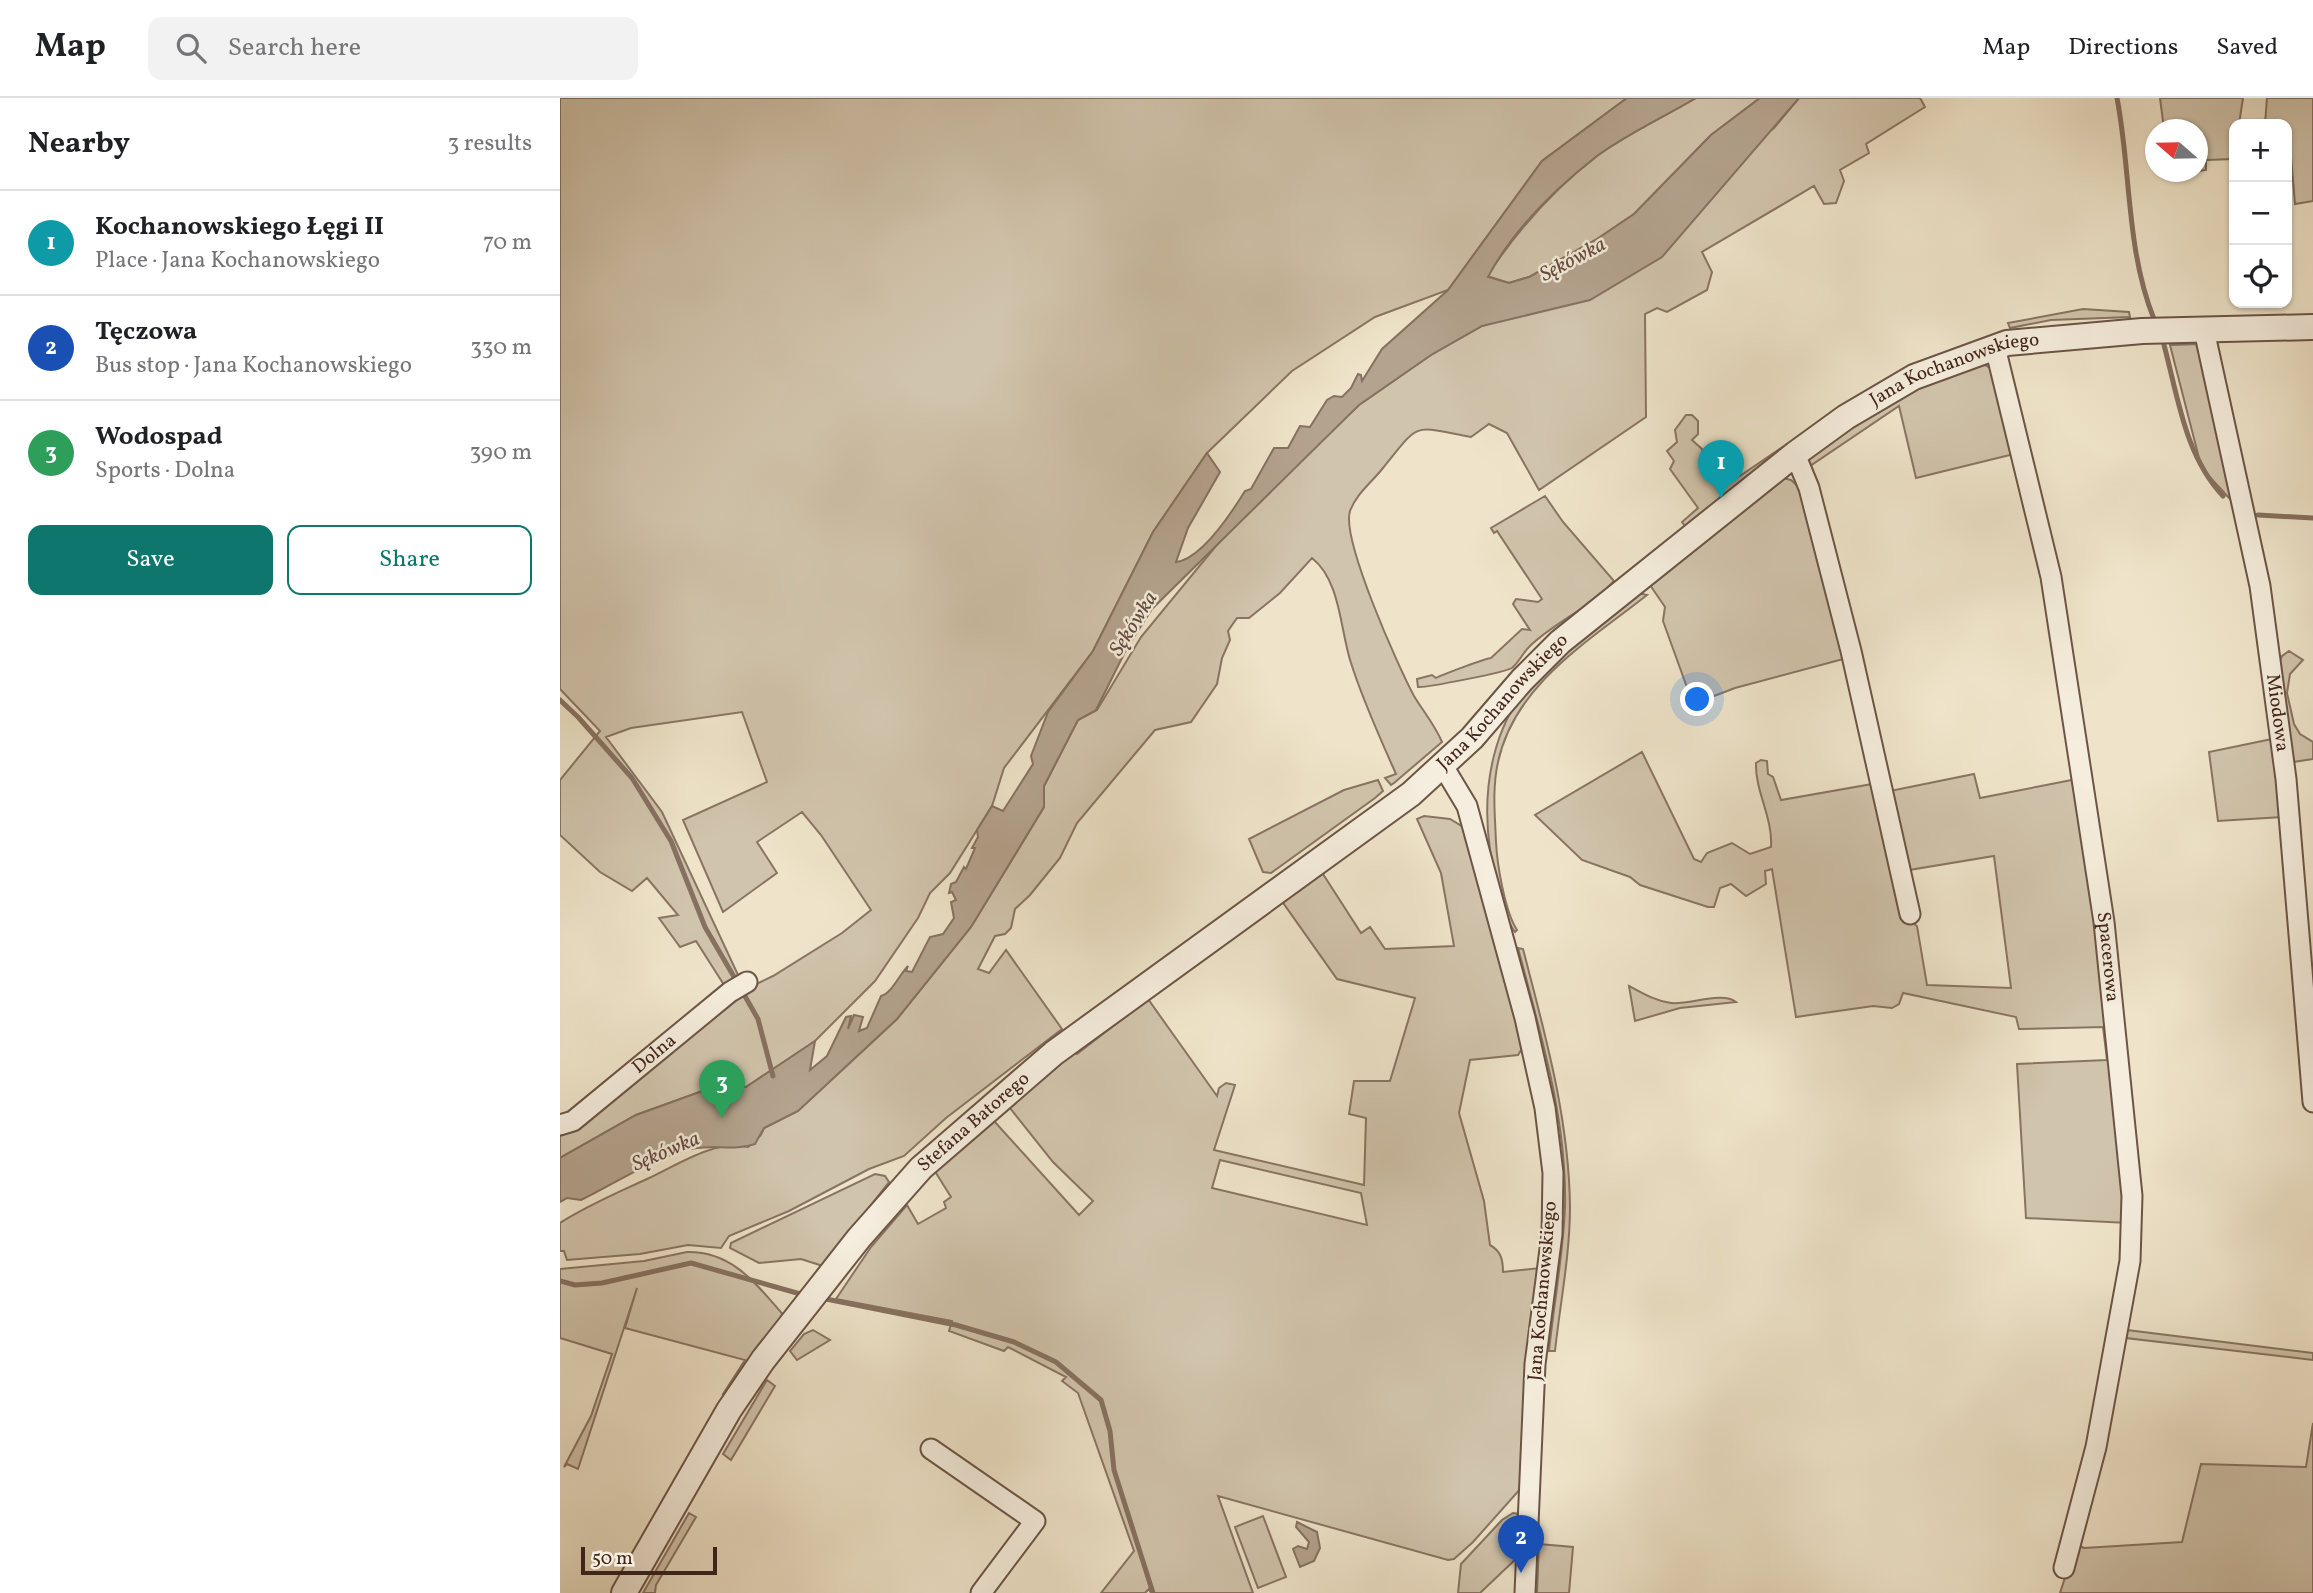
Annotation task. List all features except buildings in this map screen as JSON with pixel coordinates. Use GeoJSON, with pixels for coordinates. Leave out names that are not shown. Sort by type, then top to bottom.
{"type":"FeatureCollection","features":[{"type":"Feature","properties":{"kind":"street","name":"Jana Kochanowskiego"},"geometry":{"type":"LineString","coordinates":[[1525,1593],[1535,1364],[1552,1234],[1553,1173],[1545,1108],[1491,892],[1467,806],[1443,766],[1560,642],[1795,454],[1846,416],[1914,377],[2007,343],[2131,332],[2313,327]]}},
{"type":"Feature","properties":{"kind":"street","name":"Miodowa"},"geometry":{"type":"LineString","coordinates":[[2204,330],[2260,586],[2286,779],[2313,1102]]}},
{"type":"Feature","properties":{"kind":"street","name":"Spacerowa"},"geometry":{"type":"LineString","coordinates":[[1994,347],[2051,578],[2104,922],[2132,1196],[2130,1261],[2096,1447],[2064,1568]]}},
{"type":"Feature","properties":{"kind":"street"},"geometry":{"type":"LineString","coordinates":[[1795,454],[1809,488],[1851,651],[1910,914]]}},
{"type":"Feature","properties":{"kind":"street","name":"Stefana Batorego"},"geometry":{"type":"LineString","coordinates":[[624,1593],[729,1410],[763,1360],[921,1168],[1054,1053],[1199,945],[1385,814],[1443,766]]}},
{"type":"Feature","properties":{"kind":"street","name":"Dolna"},"geometry":{"type":"LineString","coordinates":[[560,1125],[573,1121],[730,992],[747,982]]}},
{"type":"Feature","properties":{"kind":"street"},"geometry":{"type":"LineString","coordinates":[[931,1449],[1035,1521],[981,1593]]}},
{"type":"Feature","properties":{"kind":"shaded area"},"geometry":{"type":"Polygon","coordinates":[[[560,98],[1627,98],[1542,161],[1448,290],[1375,317],[1292,371],[1207,453],[1153,532],[1093,651],[1004,768],[992,806],[950,873],[930,893],[918,918],[875,981],[815,1041],[746,1087],[719,1085],[636,1115],[560,1158],[560,1130],[731,996],[773,976],[842,933],[871,910],[821,835],[802,812],[757,842],[777,873],[723,912],[683,820],[767,782],[742,712],[631,728],[606,737],[662,812],[739,977],[726,988],[696,941],[680,947],[659,918],[678,915],[647,878],[632,891],[600,872],[560,835],[560,780],[600,731],[560,689],[560,98]]]}},
{"type":"Feature","properties":{"kind":"shaded area"},"geometry":{"type":"Polygon","coordinates":[[[1696,98],[1760,98],[1711,135],[1634,214],[1597,239],[1529,277],[1509,283],[1487,276],[1537,212],[1581,169],[1621,140],[1696,98]]]}},
{"type":"Feature","properties":{"kind":"shaded area"},"geometry":{"type":"Polygon","coordinates":[[[1799,98],[1920,98],[1925,107],[1866,144],[1869,153],[1840,170],[1844,181],[1836,203],[1824,204],[1814,186],[1702,252],[1712,272],[1707,290],[1667,312],[1657,308],[1645,314],[1646,417],[1539,490],[1507,433],[1489,424],[1471,437],[1419,431],[1404,442],[1353,505],[1350,511],[1350,526],[1362,574],[1406,681],[1442,742],[1391,785],[1385,778],[1396,774],[1356,677],[1329,579],[1312,558],[1280,593],[1249,618],[1237,618],[1228,631],[1230,640],[1222,658],[1217,684],[1191,722],[1155,730],[1077,823],[1060,858],[1015,909],[1011,928],[1005,934],[995,936],[978,969],[989,973],[1006,950],[1062,1029],[946,1118],[904,1156],[869,1169],[789,1211],[729,1236],[721,1248],[688,1245],[640,1254],[567,1260],[564,1251],[560,1251],[560,1223],[696,1155],[722,1147],[748,1147],[761,1135],[764,1128],[798,1111],[897,1019],[971,927],[1044,807],[1044,786],[1078,720],[1097,710],[1141,637],[1234,524],[1359,405],[1431,355],[1482,326],[1503,319],[1774,128],[1799,98]]]}},
{"type":"Feature","properties":{"kind":"shaded area"},"geometry":{"type":"Polygon","coordinates":[[[2160,98],[2243,98],[2240,119],[2229,119],[2229,159],[2208,160],[2208,119],[2163,119],[2160,98]]]}},
{"type":"Feature","properties":{"kind":"shaded area"},"geometry":{"type":"Polygon","coordinates":[[[2267,98],[2313,98],[2313,201],[2295,204],[2292,119],[2265,119],[2267,98]]]}},
{"type":"Feature","properties":{"kind":"shaded area"},"geometry":{"type":"Polygon","coordinates":[[[2083,309],[2129,312],[2130,317],[2051,320],[2010,328],[2008,323],[2083,309]]]}},
{"type":"Feature","properties":{"kind":"shaded area"},"geometry":{"type":"Polygon","coordinates":[[[2201,344],[2230,499],[2207,474],[2199,458],[2170,345],[2201,344]]]}},
{"type":"Feature","properties":{"kind":"shaded area"},"geometry":{"type":"Polygon","coordinates":[[[1983,364],[1992,369],[2014,454],[1916,478],[1899,406],[1810,466],[1807,461],[1847,429],[1923,384],[1983,364]]]}},
{"type":"Feature","properties":{"kind":"shaded area"},"geometry":{"type":"Polygon","coordinates":[[[1686,415],[1692,415],[1698,421],[1698,434],[1692,440],[1702,449],[1703,461],[1727,472],[1731,482],[1784,446],[1686,527],[1682,522],[1698,508],[1670,469],[1674,461],[1667,451],[1677,442],[1675,430],[1686,415]]]}},
{"type":"Feature","properties":{"kind":"shaded area"},"geometry":{"type":"Polygon","coordinates":[[[1783,478],[1791,480],[1800,488],[1847,658],[1735,688],[1693,704],[1663,621],[1665,607],[1650,585],[1783,478]]]}},
{"type":"Feature","properties":{"kind":"shaded area"},"geometry":{"type":"Polygon","coordinates":[[[1545,496],[1563,522],[1614,581],[1595,599],[1539,638],[1512,668],[1418,687],[1417,679],[1432,675],[1436,678],[1491,658],[1522,629],[1530,630],[1513,604],[1516,599],[1538,602],[1542,599],[1497,531],[1494,533],[1491,528],[1545,496]]]}},
{"type":"Feature","properties":{"kind":"shaded area"},"geometry":{"type":"Polygon","coordinates":[[[1638,593],[1647,595],[1579,647],[1537,687],[1520,709],[1507,734],[1498,762],[1494,792],[1500,875],[1505,900],[1517,930],[1515,932],[1499,893],[1488,826],[1489,779],[1501,734],[1510,713],[1538,674],[1573,642],[1638,593]]]}},
{"type":"Feature","properties":{"kind":"shaded area"},"geometry":{"type":"Polygon","coordinates":[[[2289,651],[2303,660],[2290,674],[2287,693],[2294,724],[2300,734],[2313,742],[2313,759],[2293,762],[2279,663],[2282,656],[2289,651]]]}},
{"type":"Feature","properties":{"kind":"shaded area"},"geometry":{"type":"Polygon","coordinates":[[[2272,739],[2282,817],[2218,821],[2209,752],[2272,739]]]}},
{"type":"Feature","properties":{"kind":"shaded area"},"geometry":{"type":"Polygon","coordinates":[[[1642,752],[1694,859],[1701,862],[1707,853],[1732,843],[1750,854],[1771,847],[1769,826],[1756,773],[1756,763],[1761,760],[1767,761],[1768,774],[1773,777],[1781,800],[1878,783],[1904,917],[1917,926],[1927,985],[2011,988],[1994,856],[1909,870],[1890,791],[1974,774],[1980,798],[2077,779],[2096,916],[2128,1223],[2026,1218],[2017,1064],[2107,1060],[2103,1027],[2019,1029],[2016,1017],[1903,993],[1899,1004],[1892,1008],[1873,1006],[1796,1017],[1772,869],[1765,871],[1766,884],[1746,896],[1731,884],[1720,888],[1714,907],[1708,907],[1640,885],[1630,877],[1582,860],[1535,815],[1642,752]]]}},
{"type":"Feature","properties":{"kind":"shaded area"},"geometry":{"type":"Polygon","coordinates":[[[1378,780],[1383,791],[1375,798],[1271,873],[1263,872],[1249,839],[1344,790],[1378,780]]]}},
{"type":"Feature","properties":{"kind":"shaded area"},"geometry":{"type":"Polygon","coordinates":[[[1424,816],[1450,819],[1463,827],[1523,1047],[1518,1055],[1470,1060],[1459,1113],[1484,1201],[1490,1245],[1501,1256],[1503,1272],[1540,1268],[1522,1487],[1473,1542],[1454,1559],[1448,1560],[1218,1496],[1253,1593],[1151,1593],[1149,1589],[1145,1593],[1101,1593],[1134,1551],[1078,1393],[1062,1381],[1066,1377],[1008,1347],[1004,1351],[949,1331],[952,1321],[836,1299],[871,1247],[907,1205],[918,1224],[946,1208],[944,1202],[951,1197],[931,1165],[987,1118],[995,1122],[1079,1215],[1093,1201],[1053,1162],[1006,1103],[1073,1051],[1077,1054],[1148,999],[1217,1096],[1219,1088],[1226,1083],[1235,1085],[1214,1150],[1364,1185],[1366,1118],[1349,1114],[1354,1081],[1390,1081],[1415,998],[1337,979],[1279,897],[1323,874],[1361,933],[1370,927],[1385,949],[1454,946],[1441,873],[1417,819],[1424,816]],[[1220,1160],[1212,1188],[1367,1225],[1361,1193],[1220,1160]]]}},
{"type":"Feature","properties":{"kind":"shaded area"},"geometry":{"type":"Polygon","coordinates":[[[1518,948],[1523,949],[1547,1045],[1569,1174],[1568,1243],[1555,1351],[1549,1351],[1564,1225],[1562,1141],[1543,1044],[1518,948]]]}},
{"type":"Feature","properties":{"kind":"shaded area"},"geometry":{"type":"Polygon","coordinates":[[[1629,986],[1654,999],[1671,1003],[1714,998],[1736,1002],[1680,1008],[1635,1021],[1629,986]]]}},
{"type":"Feature","properties":{"kind":"shaded area"},"geometry":{"type":"Polygon","coordinates":[[[875,1174],[885,1176],[889,1182],[823,1266],[801,1259],[759,1263],[730,1248],[731,1243],[875,1174]]]}},
{"type":"Feature","properties":{"kind":"shaded area"},"geometry":{"type":"Polygon","coordinates":[[[687,1252],[718,1257],[731,1264],[754,1282],[785,1317],[727,1396],[723,1394],[745,1360],[625,1328],[637,1288],[578,1469],[567,1464],[564,1467],[591,1416],[612,1354],[560,1338],[560,1269],[644,1261],[687,1252]]]}},
{"type":"Feature","properties":{"kind":"shaded area"},"geometry":{"type":"Polygon","coordinates":[[[813,1330],[830,1340],[797,1360],[790,1351],[804,1334],[813,1330]]]}},
{"type":"Feature","properties":{"kind":"shaded area"},"geometry":{"type":"Polygon","coordinates":[[[2127,1330],[2313,1353],[2313,1360],[2126,1338],[2127,1330]]]}},
{"type":"Feature","properties":{"kind":"shaded area"},"geometry":{"type":"Polygon","coordinates":[[[767,1380],[775,1386],[731,1460],[723,1454],[767,1380]]]}},
{"type":"Feature","properties":{"kind":"shaded area"},"geometry":{"type":"Polygon","coordinates":[[[2313,1423],[2313,1593],[2060,1593],[2076,1544],[2084,1548],[2182,1542],[2201,1464],[2306,1467],[2313,1423]]]}},
{"type":"Feature","properties":{"kind":"shaded area"},"geometry":{"type":"Polygon","coordinates":[[[689,1513],[696,1517],[656,1585],[655,1593],[643,1593],[689,1513]]]}},
{"type":"Feature","properties":{"kind":"shaded area"},"geometry":{"type":"Polygon","coordinates":[[[1513,1513],[1519,1514],[1519,1556],[1480,1593],[1458,1593],[1461,1564],[1502,1520],[1513,1513]]]}},
{"type":"Feature","properties":{"kind":"shaded area"},"geometry":{"type":"Polygon","coordinates":[[[1263,1516],[1286,1577],[1258,1588],[1235,1527],[1263,1516]]]}},
{"type":"Feature","properties":{"kind":"shaded area"},"geometry":{"type":"Polygon","coordinates":[[[1539,1544],[1573,1547],[1569,1593],[1537,1593],[1539,1544]]]}},
{"type":"Feature","properties":{"kind":"water","name":"Sękówka"},"geometry":{"type":"Polygon","coordinates":[[[1627,98],[1696,98],[1621,140],[1582,168],[1522,227],[1488,277],[1509,283],[1529,277],[1597,239],[1634,214],[1711,135],[1760,98],[1799,98],[1662,257],[1590,300],[1482,326],[1431,355],[1359,405],[1152,609],[1127,648],[1096,710],[1078,720],[1044,786],[1044,807],[971,927],[897,1019],[798,1111],[764,1128],[755,1144],[686,1150],[647,1165],[581,1200],[567,1198],[560,1202],[560,1158],[636,1115],[719,1085],[746,1087],[815,1041],[810,1070],[827,1056],[846,1017],[851,1016],[848,1029],[854,1015],[863,1017],[859,1031],[867,1028],[881,996],[892,988],[908,966],[906,971],[912,972],[930,937],[943,934],[954,918],[951,902],[956,900],[952,892],[949,893],[951,884],[956,882],[964,867],[966,869],[975,848],[972,848],[978,837],[977,830],[992,806],[1003,811],[1033,764],[1031,756],[1048,712],[1093,651],[1153,532],[1207,453],[1220,472],[1188,528],[1176,562],[1196,553],[1206,544],[1245,491],[1251,489],[1274,448],[1288,448],[1300,426],[1310,427],[1327,400],[1334,396],[1342,397],[1351,388],[1358,374],[1361,375],[1362,381],[1382,349],[1448,290],[1542,161],[1627,98]]]}},
{"type":"Feature","properties":{"kind":"water"},"geometry":{"type":"Polygon","coordinates":[[[1297,1522],[1317,1532],[1320,1548],[1314,1561],[1300,1567],[1293,1549],[1298,1546],[1307,1549],[1309,1542],[1296,1527],[1297,1522]]]}},
{"type":"Feature","properties":{"kind":"waterway"},"geometry":{"type":"LineString","coordinates":[[2117,98],[2138,265],[2154,319]]}},
{"type":"Feature","properties":{"kind":"waterway"},"geometry":{"type":"LineString","coordinates":[[2164,345],[2191,444],[2210,480],[2223,496]]}},
{"type":"Feature","properties":{"kind":"waterway"},"geometry":{"type":"LineString","coordinates":[[2258,515],[2313,518]]}},
{"type":"Feature","properties":{"kind":"waterway"},"geometry":{"type":"LineString","coordinates":[[560,700],[632,778],[671,841],[705,927],[737,982]]}},
{"type":"Feature","properties":{"kind":"waterway"},"geometry":{"type":"LineString","coordinates":[[742,991],[758,1019],[773,1076]]}},
{"type":"Feature","properties":{"kind":"waterway"},"geometry":{"type":"LineString","coordinates":[[560,1281],[575,1285],[602,1283],[691,1263],[804,1295]]}},
{"type":"Feature","properties":{"kind":"waterway"},"geometry":{"type":"LineString","coordinates":[[821,1298],[956,1325],[1014,1342],[1056,1362],[1101,1400],[1110,1431],[1114,1470],[1153,1593]]}},
{"type":"Feature","properties":{"kind":"place","name":"Kochanowskiego Łęgi II"},"geometry":{"type":"Point","coordinates":[1721,498]}},
{"type":"Feature","properties":{"kind":"place","name":"Wodospad"},"geometry":{"type":"Point","coordinates":[722,1118]}},
{"type":"Feature","properties":{"kind":"place","name":"Tęczowa"},"geometry":{"type":"Point","coordinates":[1521,1573]}}]}
